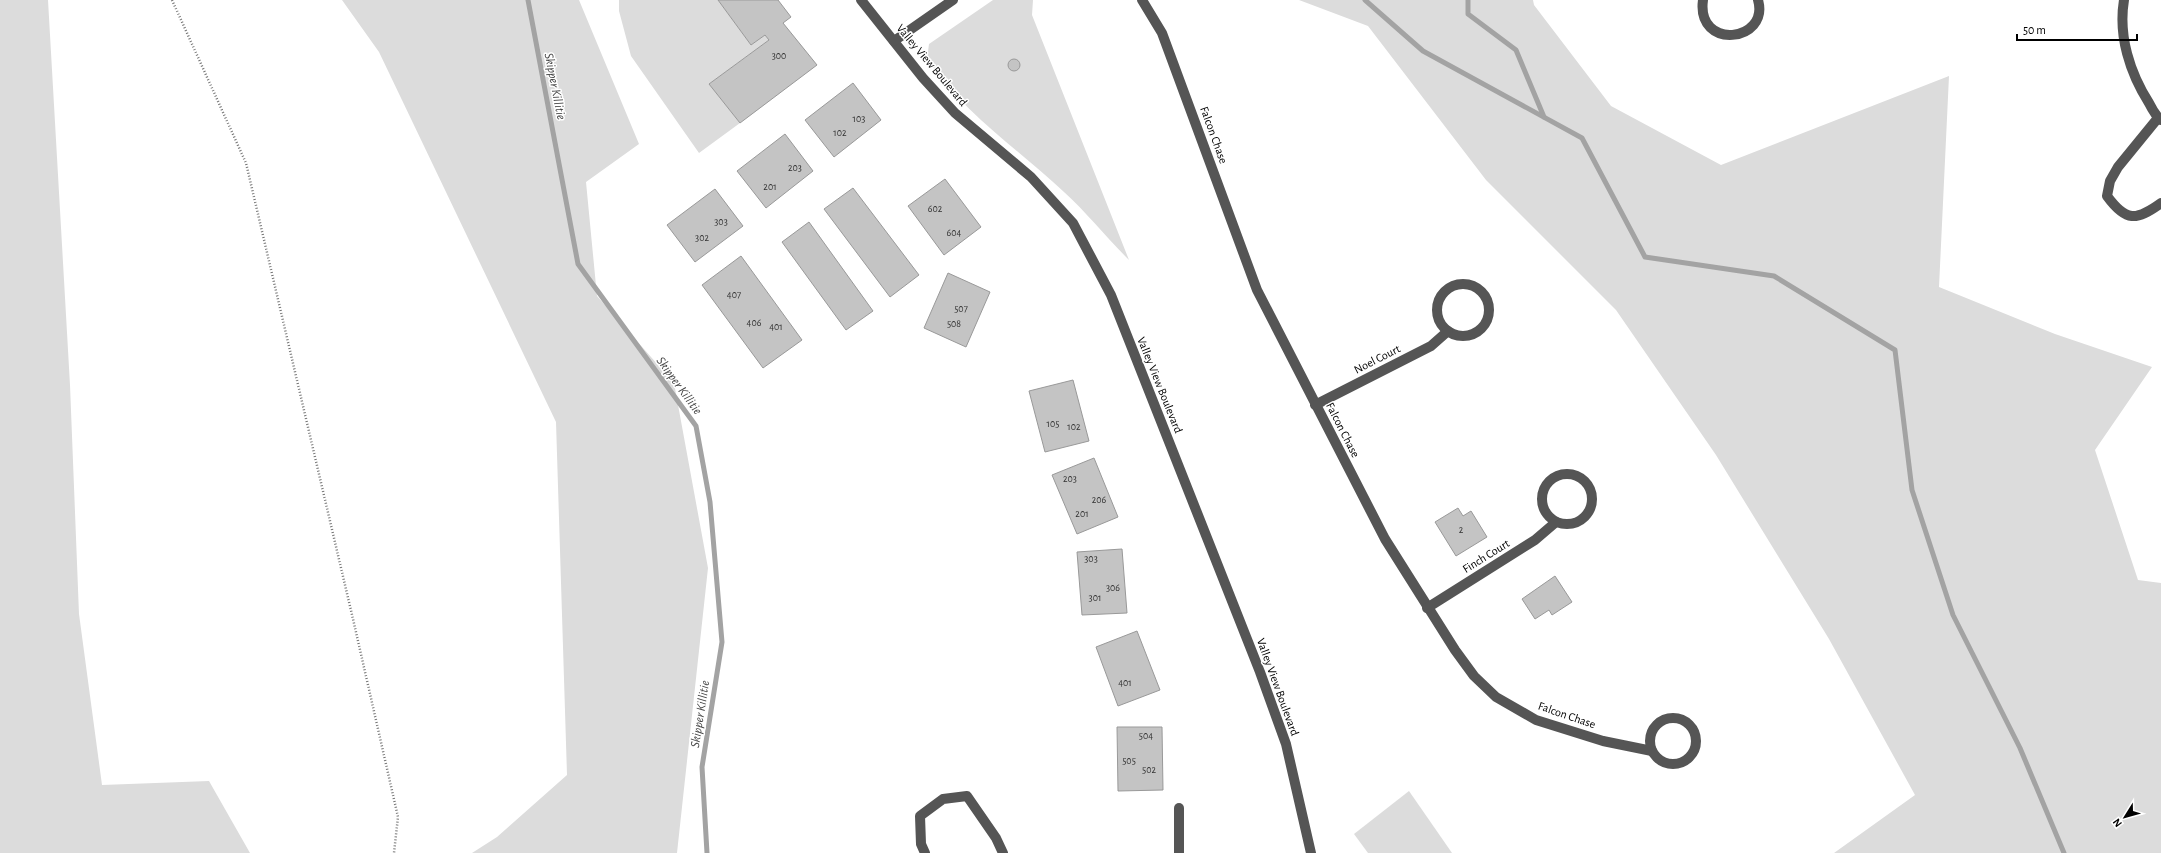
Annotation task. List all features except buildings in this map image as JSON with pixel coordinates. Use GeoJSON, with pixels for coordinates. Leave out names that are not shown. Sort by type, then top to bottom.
{"type":"FeatureCollection","features":[{"type":"Feature","properties":{"kind":"street","name":"Valley View Boulevard"},"geometry":{"type":"LineString","coordinates":[[861,0],[955,113],[1031,177],[1073,223],[1111,295],[1260,672],[1283,737],[1311,853]]}},
{"type":"Feature","properties":{"kind":"street"},"geometry":{"type":"LineString","coordinates":[[894,41],[953,0]]}},
{"type":"Feature","properties":{"kind":"street","name":"Falcon Chase"},"geometry":{"type":"LineString","coordinates":[[1142,0],[1162,33],[1257,290],[1385,540],[1427,608],[1474,676],[1496,697],[1536,720],[1603,741],[1652,751],[1663,762],[1678,764],[1691,756],[1696,741],[1695,734],[1686,722],[1671,718],[1664,720],[1652,730],[1650,744],[1652,751]]}},
{"type":"Feature","properties":{"kind":"street"},"geometry":{"type":"LineString","coordinates":[[1703,0],[1702,8],[1704,18],[1709,26],[1716,32],[1734,36],[1742,34],[1756,22],[1759,13],[1758,0]]}},
{"type":"Feature","properties":{"kind":"street"},"geometry":{"type":"LineString","coordinates":[[2124,0],[2122,13],[2126,52],[2137,85],[2160,119],[2118,167],[2110,180],[2107,196],[2118,211],[2132,216],[2147,213],[2161,203]]}},
{"type":"Feature","properties":{"kind":"street"},"geometry":{"type":"LineString","coordinates":[[1464,283],[1479,289],[1486,296],[1489,304],[1486,322],[1473,334],[1464,336],[1448,331],[1438,317],[1437,309],[1442,294],[1448,288],[1464,283]]}},
{"type":"Feature","properties":{"kind":"street","name":"Noel Court"},"geometry":{"type":"LineString","coordinates":[[1315,405],[1431,346],[1448,331]]}},
{"type":"Feature","properties":{"kind":"street"},"geometry":{"type":"LineString","coordinates":[[1569,474],[1577,476],[1589,487],[1592,502],[1590,510],[1579,522],[1572,524],[1556,522],[1549,517],[1543,506],[1543,493],[1546,485],[1552,479],[1560,475],[1569,474]]}},
{"type":"Feature","properties":{"kind":"street","name":"Finch Court"},"geometry":{"type":"LineString","coordinates":[[1427,608],[1535,540],[1556,522]]}},
{"type":"Feature","properties":{"kind":"street"},"geometry":{"type":"LineString","coordinates":[[925,853],[921,844],[920,816],[943,799],[967,796],[996,838],[1003,853]]}},
{"type":"Feature","properties":{"kind":"street"},"geometry":{"type":"LineString","coordinates":[[1178,808],[1179,853]]}},
{"type":"Feature","properties":{"kind":"path"},"geometry":{"type":"LineString","coordinates":[[172,0],[246,163],[398,817],[394,853]]}},
{"type":"Feature","properties":{"kind":"shaded area"},"geometry":{"type":"Polygon","coordinates":[[[0,0],[48,0],[70,385],[79,614],[102,785],[209,781],[250,853],[0,853],[0,0]]]}},
{"type":"Feature","properties":{"kind":"shaded area"},"geometry":{"type":"Polygon","coordinates":[[[342,0],[579,0],[639,144],[586,182],[597,296],[674,383],[708,568],[677,853],[472,853],[497,837],[567,775],[556,422],[379,52],[342,0]]]}},
{"type":"Feature","properties":{"kind":"shaded area"},"geometry":{"type":"Polygon","coordinates":[[[619,0],[718,0],[751,45],[765,35],[769,40],[709,84],[740,123],[699,153],[631,56],[619,11],[619,0]]]}},
{"type":"Feature","properties":{"kind":"shaded area"},"geometry":{"type":"Polygon","coordinates":[[[993,0],[1033,0],[1032,15],[1129,260],[1081,208],[974,113],[941,78],[927,59],[929,44],[993,0]]]}},
{"type":"Feature","properties":{"kind":"shaded area"},"geometry":{"type":"Polygon","coordinates":[[[1299,0],[1533,0],[1534,5],[1611,106],[1721,165],[1949,76],[1939,287],[2055,334],[2152,367],[2095,450],[2138,580],[2161,583],[2161,853],[1834,853],[1915,795],[1829,639],[1716,455],[1616,310],[1486,180],[1368,26],[1299,0]]]}},
{"type":"Feature","properties":{"kind":"shaded area"},"geometry":{"type":"Polygon","coordinates":[[[1409,791],[1452,853],[1368,853],[1354,834],[1409,791]]]}},
{"type":"Feature","properties":{"kind":"waterway","name":"Skipper Killitie"},"geometry":{"type":"LineString","coordinates":[[528,0],[578,264],[696,426],[710,502],[722,642],[702,767],[707,853]]}},
{"type":"Feature","properties":{"kind":"waterway"},"geometry":{"type":"LineString","coordinates":[[1365,0],[1423,51],[1582,138],[1645,257],[1774,276],[1895,350],[1912,490],[1953,615],[2020,748],[2064,853]]}},
{"type":"Feature","properties":{"kind":"waterway"},"geometry":{"type":"LineString","coordinates":[[1468,0],[1468,14],[1516,50],[1544,117]]}}]}
